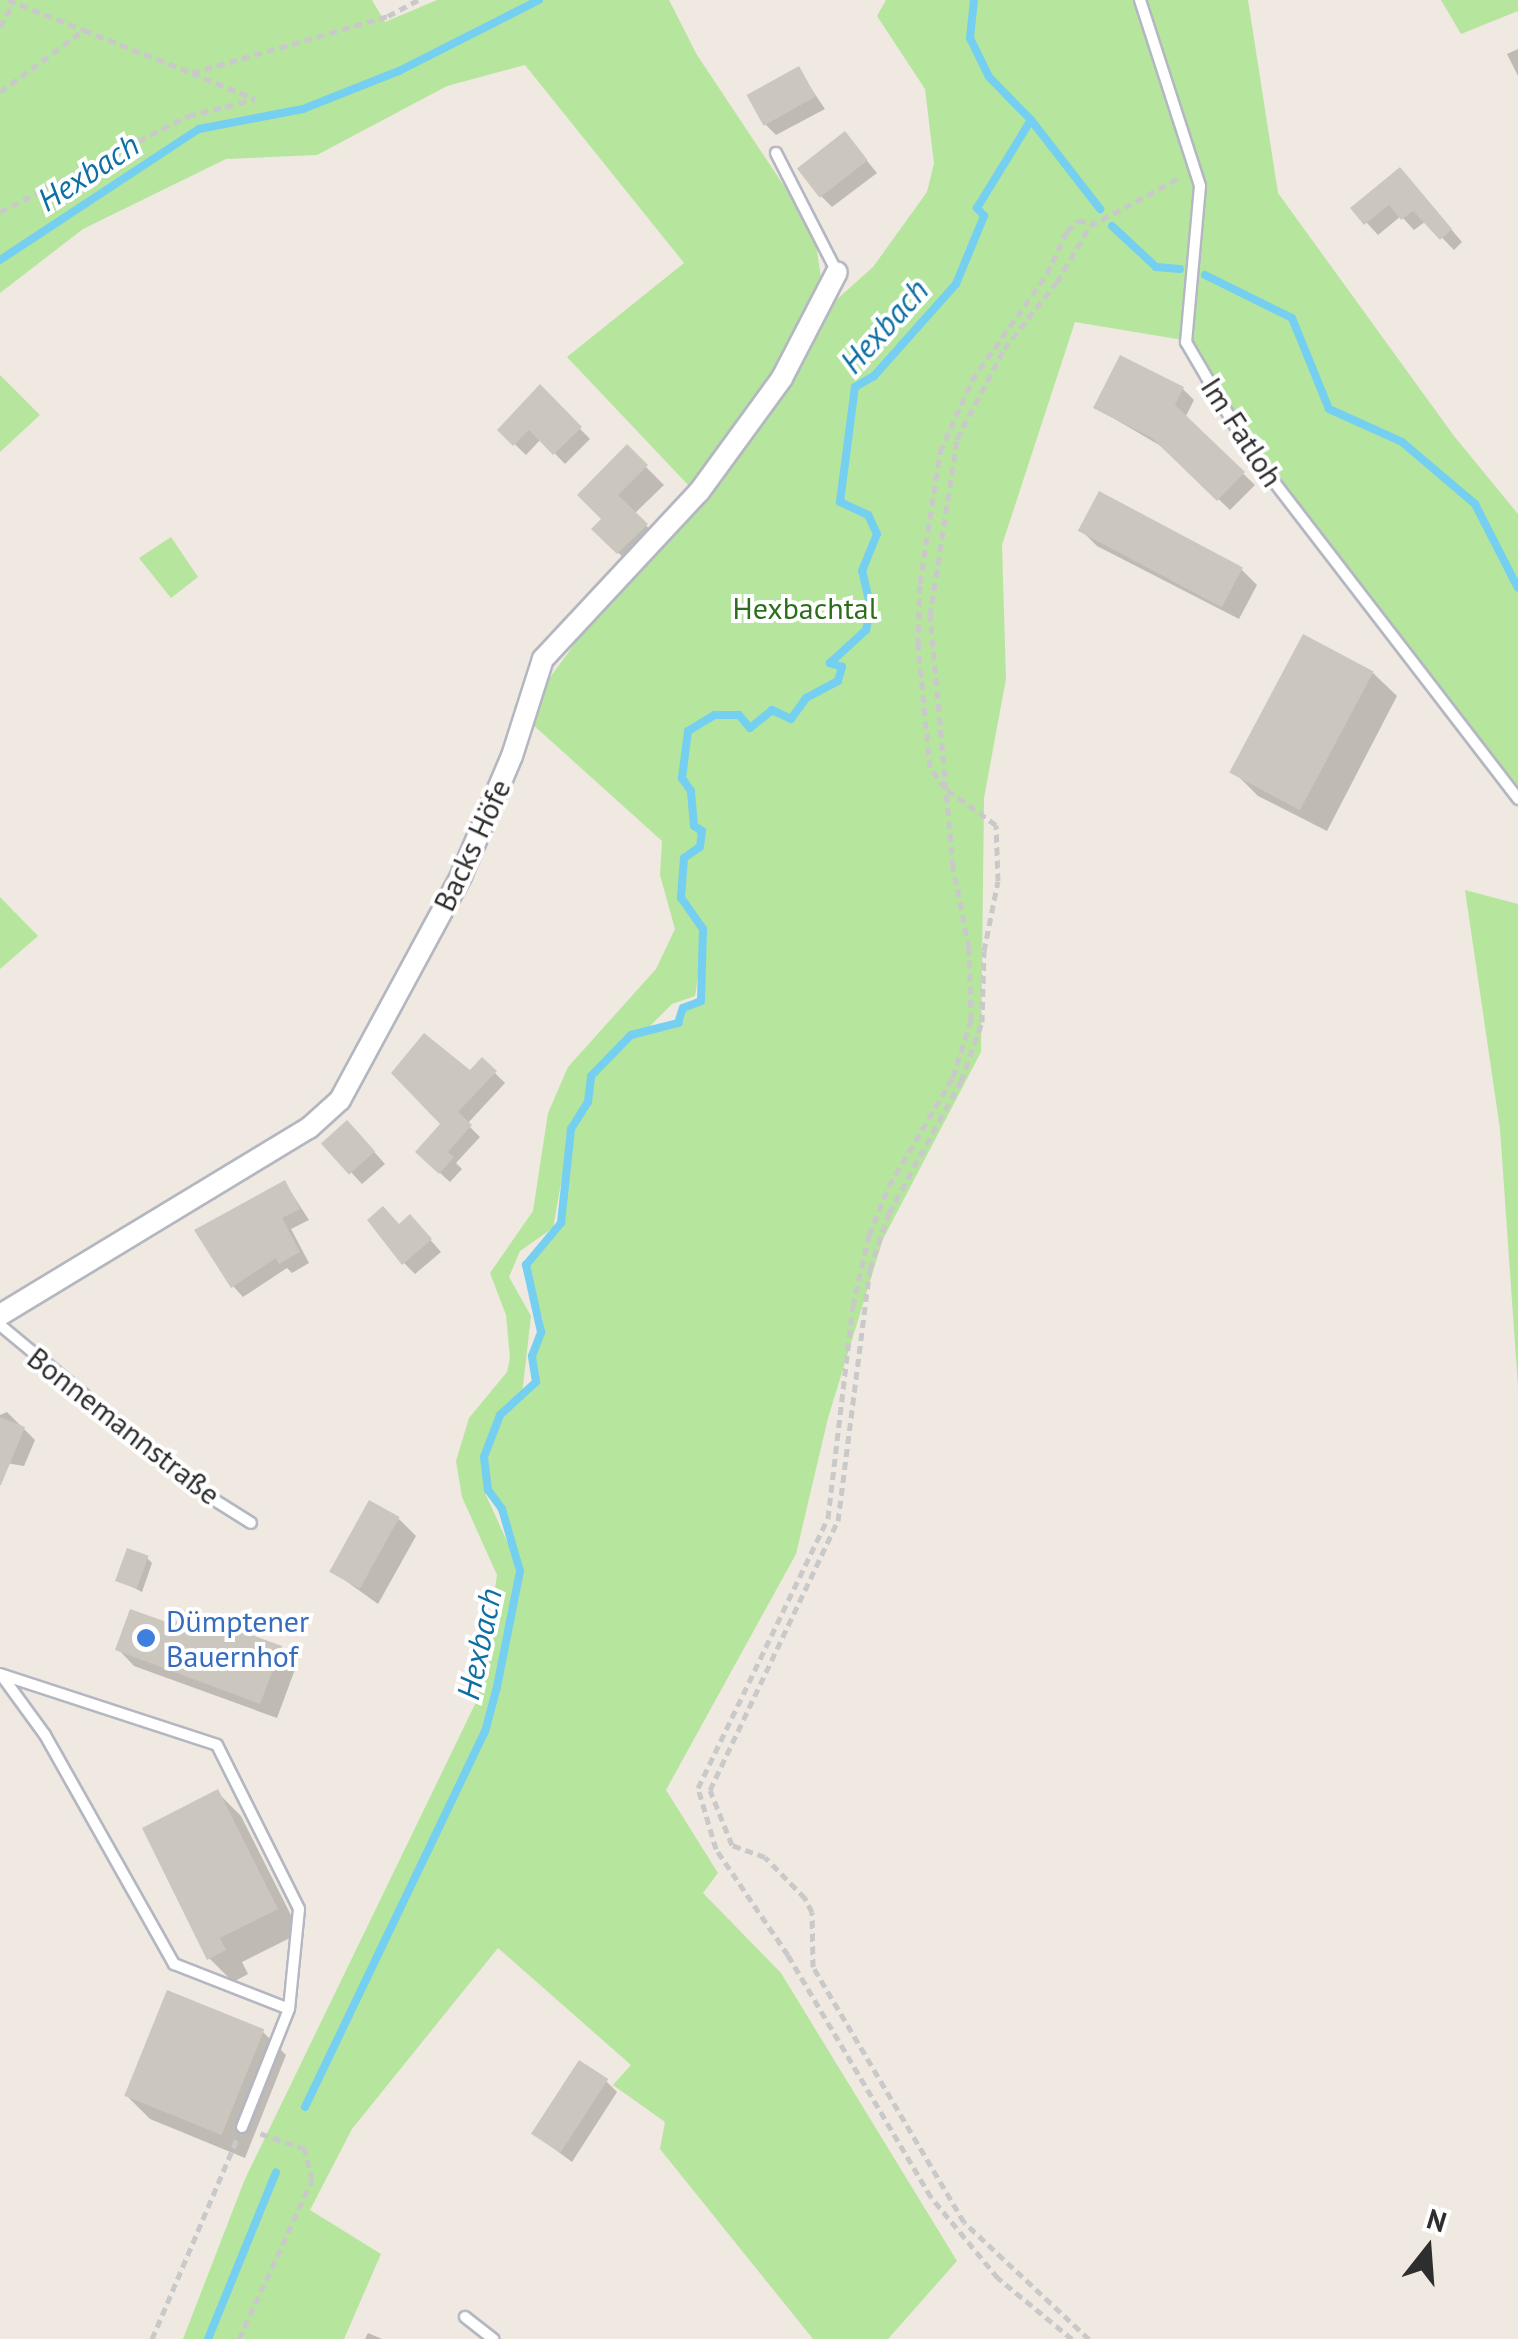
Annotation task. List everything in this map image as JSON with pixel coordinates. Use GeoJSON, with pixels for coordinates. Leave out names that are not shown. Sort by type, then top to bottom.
{"type":"FeatureCollection","features":[{"type":"Feature","properties":{"kind":"street","name":"Backs Höfe"},"geometry":{"type":"LineString","coordinates":[[0,1316],[309,1128],[340,1100],[461,876],[512,756],[543,659],[699,492],[782,378],[838,272]]}},
{"type":"Feature","properties":{"kind":"lane","name":"Im Fatloh"},"geometry":{"type":"LineString","coordinates":[[1140,0],[1196,169],[1202,206],[1186,342],[1259,463],[1518,798]]}},
{"type":"Feature","properties":{"kind":"lane"},"geometry":{"type":"LineString","coordinates":[[776,153],[838,272]]}},
{"type":"Feature","properties":{"kind":"lane","name":"Bonnemannstraße"},"geometry":{"type":"LineString","coordinates":[[0,1325],[200,1492],[251,1522]]}},
{"type":"Feature","properties":{"kind":"lane"},"geometry":{"type":"LineString","coordinates":[[1,1674],[44,1735],[174,1964],[290,2009]]}},
{"type":"Feature","properties":{"kind":"lane"},"geometry":{"type":"LineString","coordinates":[[1,1674],[216,1745],[299,1909],[290,2009],[242,2128]]}},
{"type":"Feature","properties":{"kind":"lane"},"geometry":{"type":"LineString","coordinates":[[466,2317],[492,2339]]}},
{"type":"Feature","properties":{"kind":"path"},"geometry":{"type":"LineString","coordinates":[[0,27],[11,1],[192,73],[388,16],[418,0]]}},
{"type":"Feature","properties":{"kind":"path"},"geometry":{"type":"LineString","coordinates":[[0,92],[84,30],[254,99],[188,116],[0,212]]}},
{"type":"Feature","properties":{"kind":"path"},"geometry":{"type":"LineString","coordinates":[[1072,2339],[998,2278],[931,2197],[796,1968],[716,1848],[698,1800],[708,1757],[773,1644],[828,1518],[853,1306],[869,1234],[968,1038],[970,948],[944,788],[930,616],[952,456],[1004,349],[1094,222],[1196,169]]}},
{"type":"Feature","properties":{"kind":"path"},"geometry":{"type":"LineString","coordinates":[[1089,2339],[964,2222],[813,1966],[812,1912],[804,1898],[765,1857],[732,1846],[710,1790],[718,1764],[823,1564],[844,1492],[864,1308],[879,1238],[978,1041],[998,881],[996,824],[944,788],[930,767],[917,615],[940,452],[972,380],[1047,274],[1067,231],[1078,222],[1094,222]]}},
{"type":"Feature","properties":{"kind":"path"},"geometry":{"type":"LineString","coordinates":[[152,2339],[242,2128],[305,2149],[312,2180],[238,2339]]}},
{"type":"Feature","properties":{"kind":"green space"},"geometry":{"type":"Polygon","coordinates":[[[0,0],[372,0],[385,22],[437,0],[669,0],[697,55],[814,231],[821,278],[807,316],[776,374],[690,487],[567,357],[684,263],[525,65],[447,86],[317,155],[226,159],[83,229],[0,293],[0,0]]]}},
{"type":"Feature","properties":{"kind":"green space","name":"Hexbachtal"},"geometry":{"type":"Polygon","coordinates":[[[886,0],[1248,0],[1278,193],[1454,436],[1518,514],[1518,797],[1250,447],[1183,340],[1075,322],[1002,545],[1006,679],[984,798],[981,1052],[883,1239],[828,1418],[796,1554],[666,1790],[718,1873],[703,1893],[781,1973],[957,2261],[888,2339],[813,2339],[660,2149],[665,2122],[613,2085],[631,2065],[498,1948],[352,2129],[310,2210],[381,2254],[344,2339],[183,2339],[245,2179],[478,1698],[497,1575],[462,1497],[456,1461],[469,1418],[507,1372],[510,1358],[506,1315],[490,1273],[533,1211],[548,1113],[568,1067],[656,969],[675,929],[660,875],[662,841],[531,723],[537,695],[618,585],[785,385],[834,302],[873,267],[927,192],[934,163],[925,89],[877,16],[886,0]],[[700,963],[695,996],[672,1004],[641,1035],[678,1024],[684,1008],[699,998],[700,963]],[[570,1133],[553,1228],[520,1251],[509,1277],[531,1316],[522,1395],[538,1381],[531,1352],[543,1320],[524,1269],[562,1222],[570,1133]],[[483,1456],[485,1493],[516,1561],[514,1607],[521,1574],[514,1543],[489,1492],[483,1456]]]}},
{"type":"Feature","properties":{"kind":"green space"},"geometry":{"type":"Polygon","coordinates":[[[1441,0],[1518,0],[1518,11],[1461,34],[1441,0]]]}},
{"type":"Feature","properties":{"kind":"green space"},"geometry":{"type":"Polygon","coordinates":[[[0,375],[40,415],[0,452],[0,375]]]}},
{"type":"Feature","properties":{"kind":"green space"},"geometry":{"type":"Polygon","coordinates":[[[171,537],[198,577],[171,598],[139,558],[171,537]]]}},
{"type":"Feature","properties":{"kind":"green space"},"geometry":{"type":"Polygon","coordinates":[[[1465,890],[1518,904],[1518,1387],[1500,1129],[1465,890]]]}},
{"type":"Feature","properties":{"kind":"green space"},"geometry":{"type":"Polygon","coordinates":[[[0,897],[38,936],[0,969],[0,897]]]}},
{"type":"Feature","properties":{"kind":"building"},"geometry":{"type":"Polygon","coordinates":[[[799,66],[816,97],[763,126],[747,95],[799,66]]]}},
{"type":"Feature","properties":{"kind":"building"},"geometry":{"type":"Polygon","coordinates":[[[845,131],[868,160],[820,198],[797,169],[845,131]]]}},
{"type":"Feature","properties":{"kind":"building"},"geometry":{"type":"Polygon","coordinates":[[[1400,167],[1452,229],[1440,240],[1413,211],[1401,220],[1389,205],[1364,225],[1350,208],[1400,167]]]}},
{"type":"Feature","properties":{"kind":"building"},"geometry":{"type":"Polygon","coordinates":[[[1120,355],[1184,387],[1175,405],[1245,472],[1217,501],[1152,438],[1093,408],[1120,355]]]}},
{"type":"Feature","properties":{"kind":"building"},"geometry":{"type":"Polygon","coordinates":[[[540,384],[582,427],[553,455],[529,430],[513,446],[497,430],[540,384]]]}},
{"type":"Feature","properties":{"kind":"building"},"geometry":{"type":"Polygon","coordinates":[[[627,444],[648,465],[618,495],[648,524],[617,554],[591,529],[601,519],[577,495],[627,444]]]}},
{"type":"Feature","properties":{"kind":"building"},"geometry":{"type":"Polygon","coordinates":[[[1099,491],[1243,568],[1222,607],[1078,531],[1099,491]]]}},
{"type":"Feature","properties":{"kind":"building"},"geometry":{"type":"Polygon","coordinates":[[[1303,634],[1374,672],[1300,810],[1229,773],[1303,634]]]}},
{"type":"Feature","properties":{"kind":"building"},"geometry":{"type":"Polygon","coordinates":[[[424,1033],[470,1070],[482,1057],[497,1071],[458,1112],[472,1125],[448,1152],[454,1157],[439,1174],[415,1152],[440,1124],[391,1073],[424,1033]]]}},
{"type":"Feature","properties":{"kind":"building"},"geometry":{"type":"Polygon","coordinates":[[[347,1120],[375,1151],[349,1175],[321,1143],[347,1120]]]}},
{"type":"Feature","properties":{"kind":"building"},"geometry":{"type":"Polygon","coordinates":[[[285,1180],[300,1209],[282,1218],[300,1252],[279,1264],[276,1258],[231,1288],[194,1230],[285,1180]]]}},
{"type":"Feature","properties":{"kind":"building"},"geometry":{"type":"Polygon","coordinates":[[[383,1206],[399,1224],[410,1214],[432,1239],[402,1265],[367,1220],[383,1206]]]}},
{"type":"Feature","properties":{"kind":"building"},"geometry":{"type":"Polygon","coordinates":[[[0,1417],[25,1427],[1,1485],[0,1485],[0,1417]]]}},
{"type":"Feature","properties":{"kind":"building"},"geometry":{"type":"Polygon","coordinates":[[[369,1500],[400,1517],[360,1589],[329,1572],[369,1500]]]}},
{"type":"Feature","properties":{"kind":"building"},"geometry":{"type":"Polygon","coordinates":[[[127,1548],[149,1556],[137,1589],[115,1581],[127,1548]]]}},
{"type":"Feature","properties":{"kind":"building"},"geometry":{"type":"Polygon","coordinates":[[[130,1609],[175,1625],[181,1609],[282,1646],[260,1704],[115,1650],[130,1609]]]}},
{"type":"Feature","properties":{"kind":"building"},"geometry":{"type":"Polygon","coordinates":[[[218,1789],[278,1909],[220,1938],[226,1950],[207,1960],[142,1828],[218,1789]]]}},
{"type":"Feature","properties":{"kind":"building"},"geometry":{"type":"Polygon","coordinates":[[[167,1990],[264,2029],[222,2135],[124,2096],[167,1990]]]}},
{"type":"Feature","properties":{"kind":"building"},"geometry":{"type":"Polygon","coordinates":[[[579,2060],[608,2079],[560,2153],[531,2134],[579,2060]]]}},
{"type":"Feature","properties":{"kind":"waterway","name":"Hexbach"},"geometry":{"type":"LineString","coordinates":[[0,260],[199,129],[303,109],[399,71],[539,0]]}},
{"type":"Feature","properties":{"kind":"waterway","name":"Hexbach"},"geometry":{"type":"LineString","coordinates":[[305,2107],[485,1732],[520,1571],[502,1509],[488,1490],[484,1457],[500,1415],[536,1382],[532,1356],[541,1332],[526,1265],[561,1223],[571,1129],[588,1102],[591,1076],[631,1035],[678,1023],[683,1008],[701,1001],[703,929],[681,898],[684,858],[700,847],[702,831],[694,826],[691,791],[682,778],[688,731],[715,715],[739,715],[750,728],[772,710],[791,719],[806,698],[838,681],[842,667],[830,663],[866,630],[871,609],[862,571],[877,534],[868,515],[840,502],[855,387],[874,376],[956,284],[984,216],[977,208],[1031,120],[989,77],[970,38],[974,0]]}},
{"type":"Feature","properties":{"kind":"waterway"},"geometry":{"type":"LineString","coordinates":[[1031,120],[1100,209]]}},
{"type":"Feature","properties":{"kind":"waterway"},"geometry":{"type":"LineString","coordinates":[[1112,226],[1156,267],[1180,269]]}},
{"type":"Feature","properties":{"kind":"waterway"},"geometry":{"type":"LineString","coordinates":[[1205,275],[1292,318],[1329,409],[1402,442],[1475,504],[1518,588]]}},
{"type":"Feature","properties":{"kind":"waterway","name":"Hexbach"},"geometry":{"type":"LineString","coordinates":[[208,2339],[276,2172]]}},
{"type":"Feature","properties":{"kind":"place","name":"Dümptener Bauernhof"},"geometry":{"type":"Point","coordinates":[146,1638]}}]}
